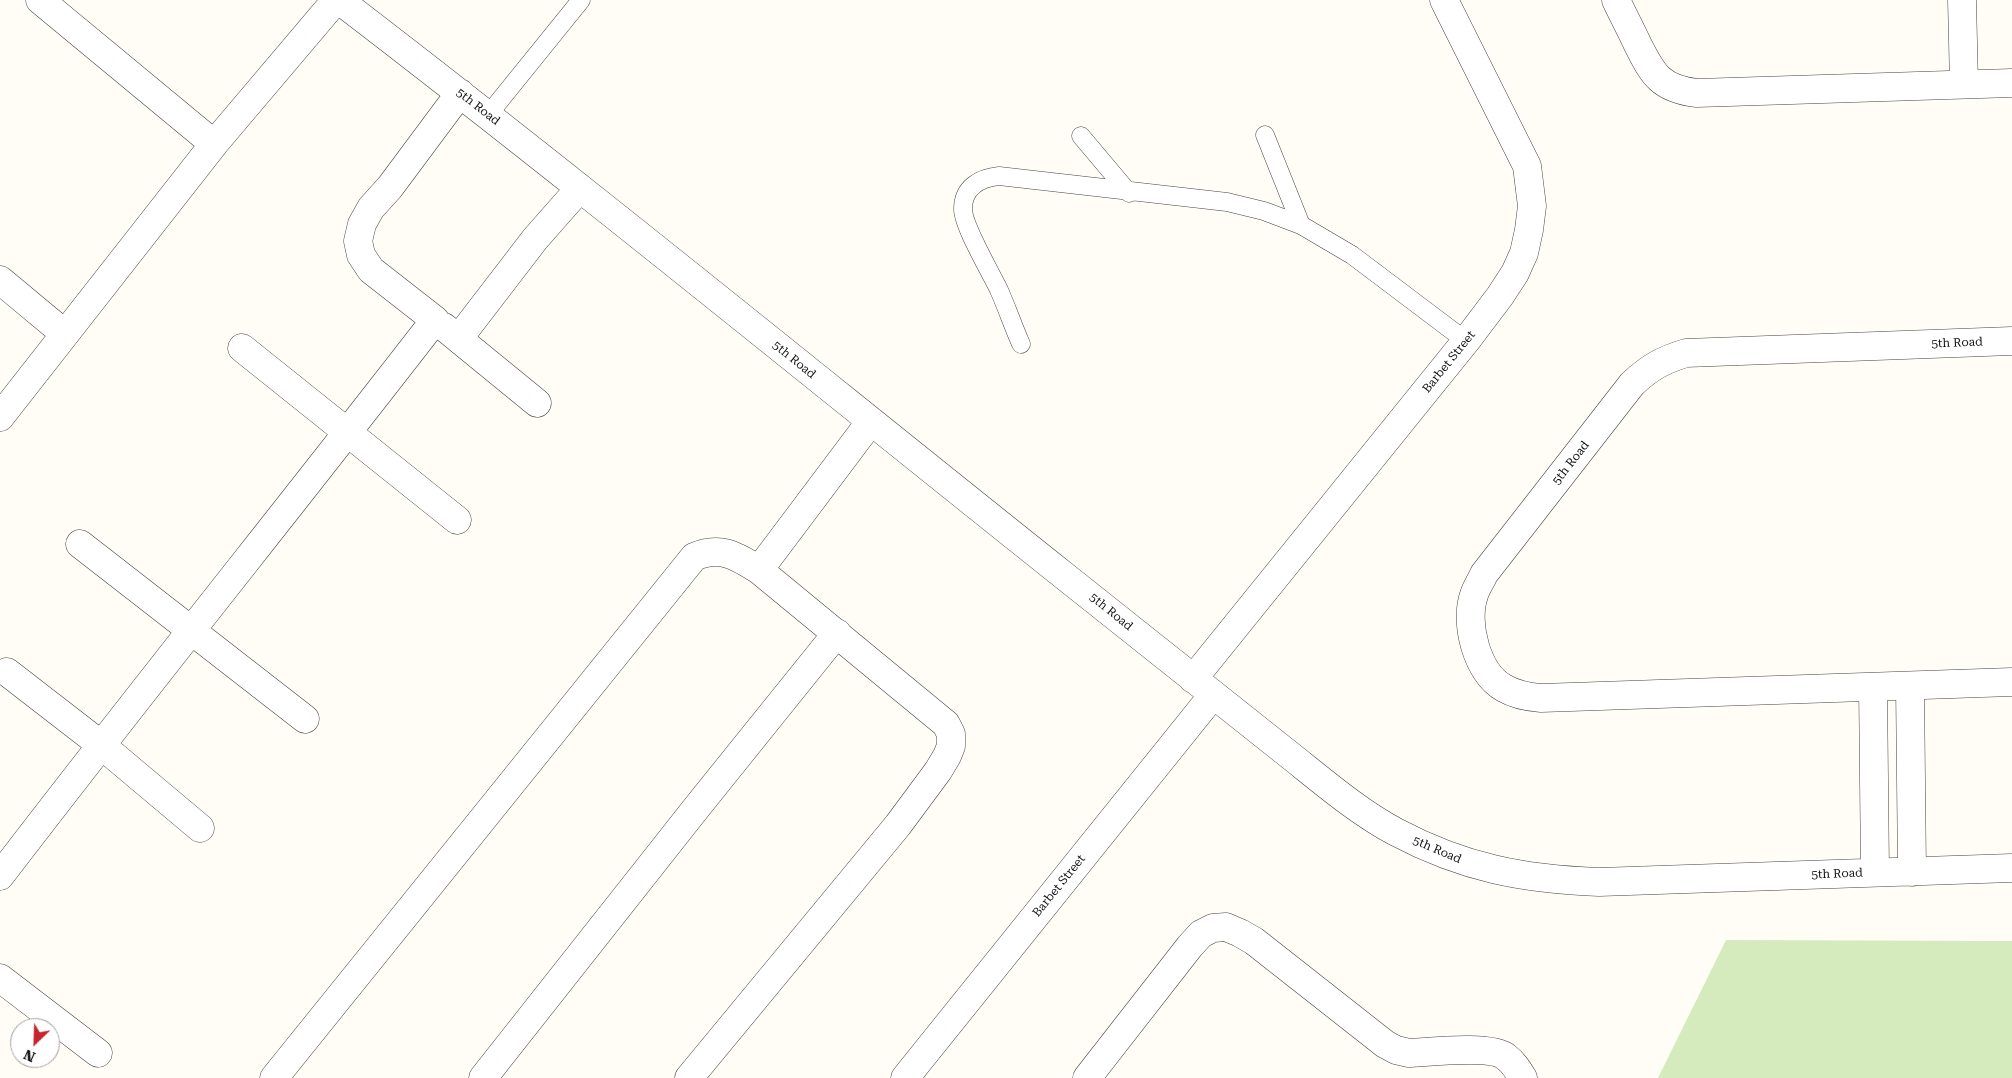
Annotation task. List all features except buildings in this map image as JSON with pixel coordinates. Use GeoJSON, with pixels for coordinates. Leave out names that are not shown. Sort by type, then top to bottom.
{"type":"FeatureCollection","features":[{"type":"Feature","properties":{"kind":"street"},"geometry":{"type":"LineString","coordinates":[[40,0],[214,144]]}},
{"type":"Feature","properties":{"kind":"street"},"geometry":{"type":"LineString","coordinates":[[0,417],[214,144],[338,0]]}},
{"type":"Feature","properties":{"kind":"street","name":"5th Road"},"geometry":{"type":"LineString","coordinates":[[338,0],[580,188],[1203,687],[1364,812],[1396,832],[1438,852],[1474,865],[1516,875],[1557,880],[1599,882],[2012,868]]}},
{"type":"Feature","properties":{"kind":"street","name":"Barbet Street"},"geometry":{"type":"LineString","coordinates":[[905,1078],[1466,341],[1515,273],[1524,253],[1530,230],[1532,206],[1527,166],[1444,0]]}},
{"type":"Feature","properties":{"kind":"street"},"geometry":{"type":"LineString","coordinates":[[1616,0],[1651,70],[1663,82],[1681,91],[2012,83]]}},
{"type":"Feature","properties":{"kind":"street"},"geometry":{"type":"LineString","coordinates":[[1962,0],[1964,84]]}},
{"type":"Feature","properties":{"kind":"street"},"geometry":{"type":"LineString","coordinates":[[460,93],[390,187],[371,208],[362,224],[358,241],[361,255],[371,270],[459,338],[538,403]]}},
{"type":"Feature","properties":{"kind":"street"},"geometry":{"type":"LineString","coordinates":[[459,338],[535,240],[580,188]]}},
{"type":"Feature","properties":{"kind":"street"},"geometry":{"type":"LineString","coordinates":[[0,280],[66,334]]}},
{"type":"Feature","properties":{"kind":"street"},"geometry":{"type":"LineString","coordinates":[[0,876],[100,744],[191,632],[434,320]]}},
{"type":"Feature","properties":{"kind":"street","name":"5th Road"},"geometry":{"type":"LineString","coordinates":[[2012,341],[1686,353],[1667,359],[1648,369],[1632,384],[1484,574],[1474,595],[1469,620],[1473,645],[1489,674],[1502,688],[1521,696],[1541,698],[2012,682]]}},
{"type":"Feature","properties":{"kind":"street"},"geometry":{"type":"LineString","coordinates":[[242,348],[457,520]]}},
{"type":"Feature","properties":{"kind":"street"},"geometry":{"type":"LineString","coordinates":[[759,570],[871,421]]}},
{"type":"Feature","properties":{"kind":"street"},"geometry":{"type":"LineString","coordinates":[[80,544],[305,720]]}},
{"type":"Feature","properties":{"kind":"street"},"geometry":{"type":"LineString","coordinates":[[274,1078],[694,557],[707,551],[719,552],[741,559],[759,570],[946,724],[950,734],[951,746],[938,771],[898,825],[689,1078]]}},
{"type":"Feature","properties":{"kind":"street"},"geometry":{"type":"LineString","coordinates":[[483,1078],[696,807],[837,633]]}},
{"type":"Feature","properties":{"kind":"street"},"geometry":{"type":"LineString","coordinates":[[7,672],[100,744],[200,828]]}},
{"type":"Feature","properties":{"kind":"street"},"geometry":{"type":"LineString","coordinates":[[1910,686],[1912,872]]}},
{"type":"Feature","properties":{"kind":"street"},"geometry":{"type":"LineString","coordinates":[[1873,687],[1875,872]]}},
{"type":"Feature","properties":{"kind":"street"},"geometry":{"type":"LineString","coordinates":[[1087,1078],[1201,934],[1213,928],[1226,927],[1254,941],[1372,1034],[1396,1050],[1409,1053],[1491,1050],[1505,1056],[1516,1066],[1523,1078]]}},
{"type":"Feature","properties":{"kind":"street"},"geometry":{"type":"LineString","coordinates":[[0,978],[98,1053]]}},
{"type":"Feature","properties":{"kind":"lane"},"geometry":{"type":"LineString","coordinates":[[488,115],[582,0]]}},
{"type":"Feature","properties":{"kind":"lane"},"geometry":{"type":"LineString","coordinates":[[1265,135],[1301,225]]}},
{"type":"Feature","properties":{"kind":"lane"},"geometry":{"type":"LineString","coordinates":[[1081,136],[1129,193]]}},
{"type":"Feature","properties":{"kind":"lane"},"geometry":{"type":"LineString","coordinates":[[1021,344],[999,290],[966,224],[962,208],[966,194],[975,182],[986,178],[999,176],[1129,193],[1227,202],[1264,211],[1301,225],[1352,255],[1466,341]]}},
{"type":"Feature","properties":{"kind":"green space"},"geometry":{"type":"Polygon","coordinates":[[[1726,940],[2012,941],[2012,1078],[1658,1078],[1726,940]]]}}]}
